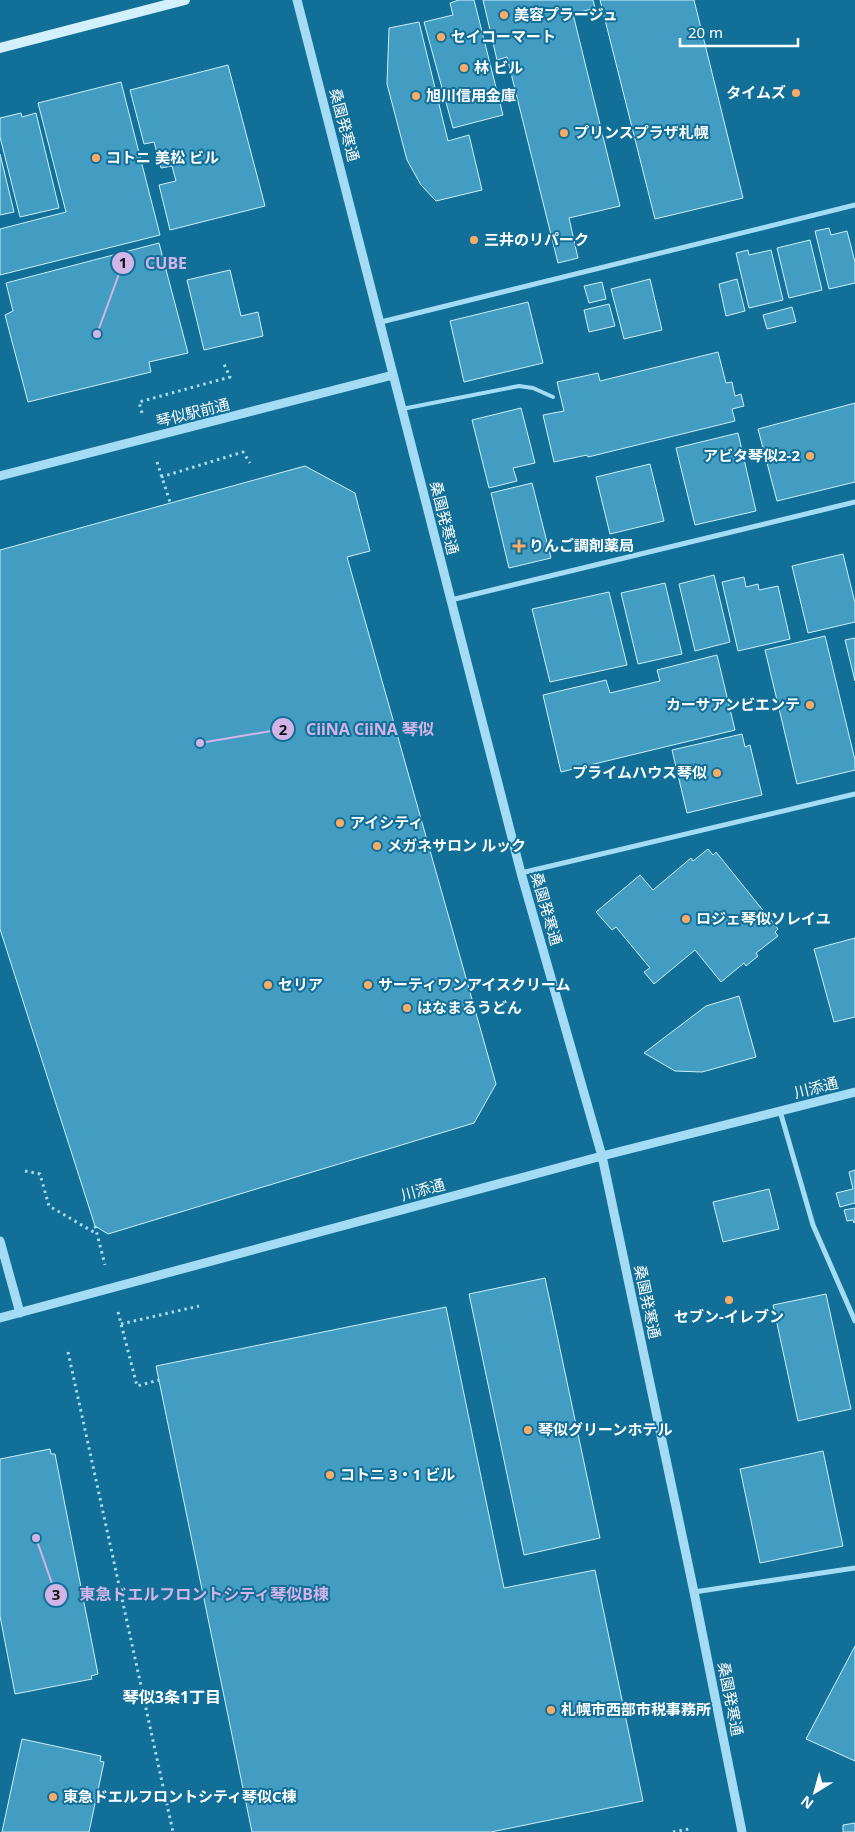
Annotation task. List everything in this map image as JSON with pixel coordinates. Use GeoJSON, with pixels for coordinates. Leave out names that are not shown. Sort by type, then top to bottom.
{"type":"FeatureCollection","features":[{"type":"Feature","properties":{"kind":"main road"},"geometry":{"type":"LineString","coordinates":[[0,48],[185,0]]}},
{"type":"Feature","properties":{"kind":"street","name":"桑園発寒通"},"geometry":{"type":"LineString","coordinates":[[298,0],[521,873],[602,1156],[694,1592],[742,1832]]}},
{"type":"Feature","properties":{"kind":"street"},"geometry":{"type":"LineString","coordinates":[[381,322],[855,204]]}},
{"type":"Feature","properties":{"kind":"street","name":"琴似駅前通"},"geometry":{"type":"LineString","coordinates":[[0,476],[393,375]]}},
{"type":"Feature","properties":{"kind":"street"},"geometry":{"type":"LineString","coordinates":[[451,600],[855,502]]}},
{"type":"Feature","properties":{"kind":"street"},"geometry":{"type":"LineString","coordinates":[[521,873],[855,794]]}},
{"type":"Feature","properties":{"kind":"street","name":"川添通"},"geometry":{"type":"LineString","coordinates":[[0,1318],[602,1156],[855,1092]]}},
{"type":"Feature","properties":{"kind":"street"},"geometry":{"type":"LineString","coordinates":[[780,1111],[813,1225],[855,1322]]}},
{"type":"Feature","properties":{"kind":"street"},"geometry":{"type":"LineString","coordinates":[[0,1241],[20,1313]]}},
{"type":"Feature","properties":{"kind":"street"},"geometry":{"type":"LineString","coordinates":[[694,1592],[855,1568]]}},
{"type":"Feature","properties":{"kind":"lane"},"geometry":{"type":"LineString","coordinates":[[402,409],[519,386],[534,388],[553,397]]}},
{"type":"Feature","properties":{"kind":"path"},"geometry":{"type":"LineString","coordinates":[[224,364],[230,377]]}},
{"type":"Feature","properties":{"kind":"path"},"geometry":{"type":"LineString","coordinates":[[161,477],[243,452],[250,463]]}},
{"type":"Feature","properties":{"kind":"path"},"geometry":{"type":"LineString","coordinates":[[25,1171],[40,1174],[49,1206],[97,1234]]}},
{"type":"Feature","properties":{"kind":"path"},"geometry":{"type":"LineString","coordinates":[[95,1226],[107,1270]]}},
{"type":"Feature","properties":{"kind":"path"},"geometry":{"type":"LineString","coordinates":[[116,1306],[137,1386],[159,1380]]}},
{"type":"Feature","properties":{"kind":"path"},"geometry":{"type":"LineString","coordinates":[[121,1324],[198,1306]]}},
{"type":"Feature","properties":{"kind":"path"},"geometry":{"type":"LineString","coordinates":[[68,1352],[173,1832]]}},
{"type":"Feature","properties":{"kind":"path"},"geometry":{"type":"LineString","coordinates":[[672,1832],[688,1829]]}},
{"type":"Feature","properties":{"kind":"building","name":"林 ビル"},"geometry":{"type":"Polygon","coordinates":[[[459,0],[474,0],[503,115],[453,128],[424,22],[453,15],[450,3],[459,0]]]}},
{"type":"Feature","properties":{"kind":"building","name":"プリンスプラザ札幌"},"geometry":{"type":"Polygon","coordinates":[[[483,0],[593,0],[595,8],[573,14],[620,206],[569,218],[578,258],[558,263],[507,57],[497,60],[483,0]]]}},
{"type":"Feature","properties":{"kind":"building"},"geometry":{"type":"Polygon","coordinates":[[[600,0],[694,0],[743,198],[655,219],[600,0]]]}},
{"type":"Feature","properties":{"kind":"building"},"geometry":{"type":"Polygon","coordinates":[[[419,22],[448,141],[469,135],[482,190],[436,201],[421,185],[407,160],[387,84],[389,28],[419,22]]]}},
{"type":"Feature","properties":{"kind":"building"},"geometry":{"type":"Polygon","coordinates":[[[228,65],[265,206],[170,230],[159,185],[176,181],[172,166],[161,168],[154,142],[144,144],[130,90],[228,65]]]}},
{"type":"Feature","properties":{"kind":"building","name":"コトニ 美松 ビル"},"geometry":{"type":"Polygon","coordinates":[[[121,82],[160,235],[0,275],[0,229],[66,212],[38,103],[121,82]]]}},
{"type":"Feature","properties":{"kind":"building"},"geometry":{"type":"Polygon","coordinates":[[[21,113],[22,117],[36,113],[59,208],[20,217],[0,137],[0,118],[21,113]]]}},
{"type":"Feature","properties":{"kind":"building"},"geometry":{"type":"Polygon","coordinates":[[[0,154],[14,212],[0,215],[0,154]]]}},
{"type":"Feature","properties":{"kind":"building"},"geometry":{"type":"Polygon","coordinates":[[[829,228],[831,235],[847,231],[855,262],[855,283],[829,289],[815,231],[829,228]]]}},
{"type":"Feature","properties":{"kind":"building"},"geometry":{"type":"Polygon","coordinates":[[[810,240],[822,290],[789,298],[777,248],[810,240]]]}},
{"type":"Feature","properties":{"kind":"building"},"geometry":{"type":"Polygon","coordinates":[[[159,243],[188,353],[149,362],[151,372],[28,402],[5,315],[13,311],[6,283],[159,243]]]}},
{"type":"Feature","properties":{"kind":"building"},"geometry":{"type":"Polygon","coordinates":[[[748,250],[749,255],[771,250],[783,300],[749,308],[736,253],[748,250]]]}},
{"type":"Feature","properties":{"kind":"building"},"geometry":{"type":"Polygon","coordinates":[[[230,270],[241,316],[258,312],[263,336],[204,350],[187,280],[230,270]]]}},
{"type":"Feature","properties":{"kind":"building"},"geometry":{"type":"Polygon","coordinates":[[[650,279],[662,330],[624,339],[611,289],[650,279]]]}},
{"type":"Feature","properties":{"kind":"building"},"geometry":{"type":"Polygon","coordinates":[[[737,279],[745,311],[726,316],[719,284],[737,279]]]}},
{"type":"Feature","properties":{"kind":"building"},"geometry":{"type":"Polygon","coordinates":[[[602,282],[606,299],[589,303],[584,286],[602,282]]]}},
{"type":"Feature","properties":{"kind":"building"},"geometry":{"type":"Polygon","coordinates":[[[528,302],[543,363],[464,382],[450,321],[528,302]]]}},
{"type":"Feature","properties":{"kind":"building"},"geometry":{"type":"Polygon","coordinates":[[[609,304],[615,326],[589,332],[584,310],[609,304]]]}},
{"type":"Feature","properties":{"kind":"building"},"geometry":{"type":"Polygon","coordinates":[[[792,307],[796,322],[767,329],[763,315],[792,307]]]}},
{"type":"Feature","properties":{"kind":"building"},"geometry":{"type":"Polygon","coordinates":[[[718,352],[726,383],[732,382],[735,396],[741,394],[744,406],[732,409],[735,421],[588,457],[587,455],[554,462],[543,415],[564,411],[557,382],[598,373],[600,381],[718,352]]]}},
{"type":"Feature","properties":{"kind":"building","name":"アビタ琴似2-2"},"geometry":{"type":"Polygon","coordinates":[[[855,403],[855,482],[777,501],[758,429],[855,403]]]}},
{"type":"Feature","properties":{"kind":"building"},"geometry":{"type":"Polygon","coordinates":[[[521,408],[535,463],[513,468],[517,481],[489,488],[472,420],[521,408]]]}},
{"type":"Feature","properties":{"kind":"building"},"geometry":{"type":"Polygon","coordinates":[[[738,433],[756,511],[695,525],[676,448],[738,433]]]}},
{"type":"Feature","properties":{"kind":"building"},"geometry":{"type":"Polygon","coordinates":[[[650,464],[664,521],[610,534],[596,477],[650,464]]]}},
{"type":"Feature","properties":{"kind":"building"},"geometry":{"type":"Polygon","coordinates":[[[305,466],[355,493],[370,551],[347,557],[496,1084],[474,1123],[108,1234],[95,1226],[0,929],[0,550],[305,466]]]}},
{"type":"Feature","properties":{"kind":"building"},"geometry":{"type":"Polygon","coordinates":[[[532,483],[551,558],[509,568],[491,493],[532,483]]]}},
{"type":"Feature","properties":{"kind":"building"},"geometry":{"type":"Polygon","coordinates":[[[843,554],[855,603],[855,622],[808,633],[792,566],[843,554]]]}},
{"type":"Feature","properties":{"kind":"building"},"geometry":{"type":"Polygon","coordinates":[[[714,575],[730,642],[695,651],[679,584],[714,575]]]}},
{"type":"Feature","properties":{"kind":"building"},"geometry":{"type":"Polygon","coordinates":[[[744,577],[746,587],[758,584],[759,590],[778,586],[790,639],[738,651],[722,582],[744,577]]]}},
{"type":"Feature","properties":{"kind":"building"},"geometry":{"type":"Polygon","coordinates":[[[665,583],[682,654],[638,664],[621,593],[665,583]]]}},
{"type":"Feature","properties":{"kind":"building"},"geometry":{"type":"Polygon","coordinates":[[[609,592],[627,665],[550,682],[532,609],[609,592]]]}},
{"type":"Feature","properties":{"kind":"building","name":"カーサアンビエンテ"},"geometry":{"type":"Polygon","coordinates":[[[825,636],[855,760],[855,770],[797,784],[765,650],[825,636]]]}},
{"type":"Feature","properties":{"kind":"building"},"geometry":{"type":"Polygon","coordinates":[[[855,638],[855,681],[845,640],[855,638]]]}},
{"type":"Feature","properties":{"kind":"building"},"geometry":{"type":"Polygon","coordinates":[[[717,655],[735,730],[561,772],[543,695],[606,680],[610,693],[660,681],[657,670],[717,655]]]}},
{"type":"Feature","properties":{"kind":"building","name":"プライムハウス琴似"},"geometry":{"type":"Polygon","coordinates":[[[742,734],[745,747],[750,745],[762,795],[687,813],[672,750],[742,734]]]}},
{"type":"Feature","properties":{"kind":"building","name":"ロジェ琴似ソレイユ"},"geometry":{"type":"Polygon","coordinates":[[[708,849],[713,855],[716,852],[778,929],[775,932],[778,936],[756,953],[758,956],[746,966],[744,963],[721,982],[695,950],[654,984],[644,972],[650,968],[616,927],[612,930],[596,912],[640,875],[653,890],[691,858],[693,861],[708,849]]]}},
{"type":"Feature","properties":{"kind":"building"},"geometry":{"type":"Polygon","coordinates":[[[855,938],[855,1017],[834,1022],[814,949],[855,938]]]}},
{"type":"Feature","properties":{"kind":"building"},"geometry":{"type":"Polygon","coordinates":[[[739,996],[756,1057],[702,1072],[675,1071],[644,1053],[706,1006],[739,996]]]}},
{"type":"Feature","properties":{"kind":"building"},"geometry":{"type":"Polygon","coordinates":[[[855,1170],[855,1203],[840,1207],[836,1193],[853,1189],[849,1172],[855,1170]]]}},
{"type":"Feature","properties":{"kind":"building"},"geometry":{"type":"Polygon","coordinates":[[[769,1189],[779,1229],[723,1242],[713,1202],[769,1189]]]}},
{"type":"Feature","properties":{"kind":"building"},"geometry":{"type":"Polygon","coordinates":[[[855,1208],[855,1222],[853,1220],[847,1221],[844,1210],[855,1208]]]}},
{"type":"Feature","properties":{"kind":"building"},"geometry":{"type":"Polygon","coordinates":[[[545,1278],[600,1538],[524,1555],[469,1294],[545,1278]]]}},
{"type":"Feature","properties":{"kind":"building"},"geometry":{"type":"Polygon","coordinates":[[[826,1294],[851,1409],[798,1421],[773,1305],[826,1294]]]}},
{"type":"Feature","properties":{"kind":"building","name":"コトニ 3・1 ビル"},"geometry":{"type":"Polygon","coordinates":[[[446,1307],[504,1588],[595,1570],[643,1801],[491,1832],[252,1832],[156,1366],[446,1307]]]}},
{"type":"Feature","properties":{"kind":"building"},"geometry":{"type":"Polygon","coordinates":[[[50,1449],[51,1454],[55,1454],[98,1674],[91,1676],[92,1679],[15,1694],[0,1616],[0,1459],[50,1449]]]}},
{"type":"Feature","properties":{"kind":"building"},"geometry":{"type":"Polygon","coordinates":[[[823,1451],[843,1546],[760,1563],[740,1469],[823,1451]]]}},
{"type":"Feature","properties":{"kind":"building"},"geometry":{"type":"Polygon","coordinates":[[[855,1646],[855,1761],[806,1739],[855,1646]]]}},
{"type":"Feature","properties":{"kind":"building","name":"東急ドエルフロントシティ琴似C棟"},"geometry":{"type":"Polygon","coordinates":[[[22,1739],[101,1756],[100,1761],[104,1762],[89,1832],[2,1832],[22,1739]]]}},
{"type":"Feature","properties":{"kind":"building"},"geometry":{"type":"Polygon","coordinates":[[[855,1823],[855,1832],[843,1832],[843,1825],[855,1823]]]}},
{"type":"Feature","properties":{"kind":"place","name":"美容プラージュ"},"geometry":{"type":"Point","coordinates":[504,15]}},
{"type":"Feature","properties":{"kind":"place","name":"セイコーマート"},"geometry":{"type":"Point","coordinates":[441,37]}},
{"type":"Feature","properties":{"kind":"place","name":"林 ビル"},"geometry":{"type":"Point","coordinates":[464,68]}},
{"type":"Feature","properties":{"kind":"place","name":"タイムズ"},"geometry":{"type":"Point","coordinates":[796,93]}},
{"type":"Feature","properties":{"kind":"place","name":"旭川信用金庫"},"geometry":{"type":"Point","coordinates":[416,96]}},
{"type":"Feature","properties":{"kind":"place","name":"プリンスプラザ札幌"},"geometry":{"type":"Point","coordinates":[564,133]}},
{"type":"Feature","properties":{"kind":"place","name":"コトニ 美松 ビル"},"geometry":{"type":"Point","coordinates":[96,158]}},
{"type":"Feature","properties":{"kind":"place","name":"三井のリパーク"},"geometry":{"type":"Point","coordinates":[474,240]}},
{"type":"Feature","properties":{"kind":"place","name":"CUBE"},"geometry":{"type":"Point","coordinates":[97,334]}},
{"type":"Feature","properties":{"kind":"place","name":"アビタ琴似2-2"},"geometry":{"type":"Point","coordinates":[810,456]}},
{"type":"Feature","properties":{"kind":"place","name":"りんご調剤薬局"},"geometry":{"type":"Point","coordinates":[519,546]}},
{"type":"Feature","properties":{"kind":"place","name":"カーサアンビエンテ"},"geometry":{"type":"Point","coordinates":[810,705]}},
{"type":"Feature","properties":{"kind":"place","name":"CiiNA CiiNA 琴似"},"geometry":{"type":"Point","coordinates":[200,743]}},
{"type":"Feature","properties":{"kind":"place","name":"プライムハウス琴似"},"geometry":{"type":"Point","coordinates":[717,773]}},
{"type":"Feature","properties":{"kind":"place","name":"アイシティ"},"geometry":{"type":"Point","coordinates":[340,823]}},
{"type":"Feature","properties":{"kind":"place","name":"メガネサロン ルック"},"geometry":{"type":"Point","coordinates":[377,846]}},
{"type":"Feature","properties":{"kind":"place","name":"ロジェ琴似ソレイユ"},"geometry":{"type":"Point","coordinates":[686,919]}},
{"type":"Feature","properties":{"kind":"place","name":"セリア"},"geometry":{"type":"Point","coordinates":[268,985]}},
{"type":"Feature","properties":{"kind":"place","name":"サーティワンアイスクリーム"},"geometry":{"type":"Point","coordinates":[368,985]}},
{"type":"Feature","properties":{"kind":"place","name":"はなまるうどん"},"geometry":{"type":"Point","coordinates":[407,1008]}},
{"type":"Feature","properties":{"kind":"place","name":"セブン-イレブン"},"geometry":{"type":"Point","coordinates":[729,1300]}},
{"type":"Feature","properties":{"kind":"place","name":"琴似グリーンホテル"},"geometry":{"type":"Point","coordinates":[528,1430]}},
{"type":"Feature","properties":{"kind":"place","name":"コトニ 3・1 ビル"},"geometry":{"type":"Point","coordinates":[330,1475]}},
{"type":"Feature","properties":{"kind":"place","name":"東急ドエルフロントシティ琴似B棟"},"geometry":{"type":"Point","coordinates":[36,1538]}},
{"type":"Feature","properties":{"kind":"place","name":"札幌市西部市税事務所"},"geometry":{"type":"Point","coordinates":[551,1710]}},
{"type":"Feature","properties":{"kind":"place","name":"東急ドエルフロントシティ琴似C棟"},"geometry":{"type":"Point","coordinates":[53,1797]}},
{"type":"Feature","properties":{"kind":"district","name":"琴似3条1丁目"},"geometry":{"type":"Point","coordinates":[172,1697]}}]}
